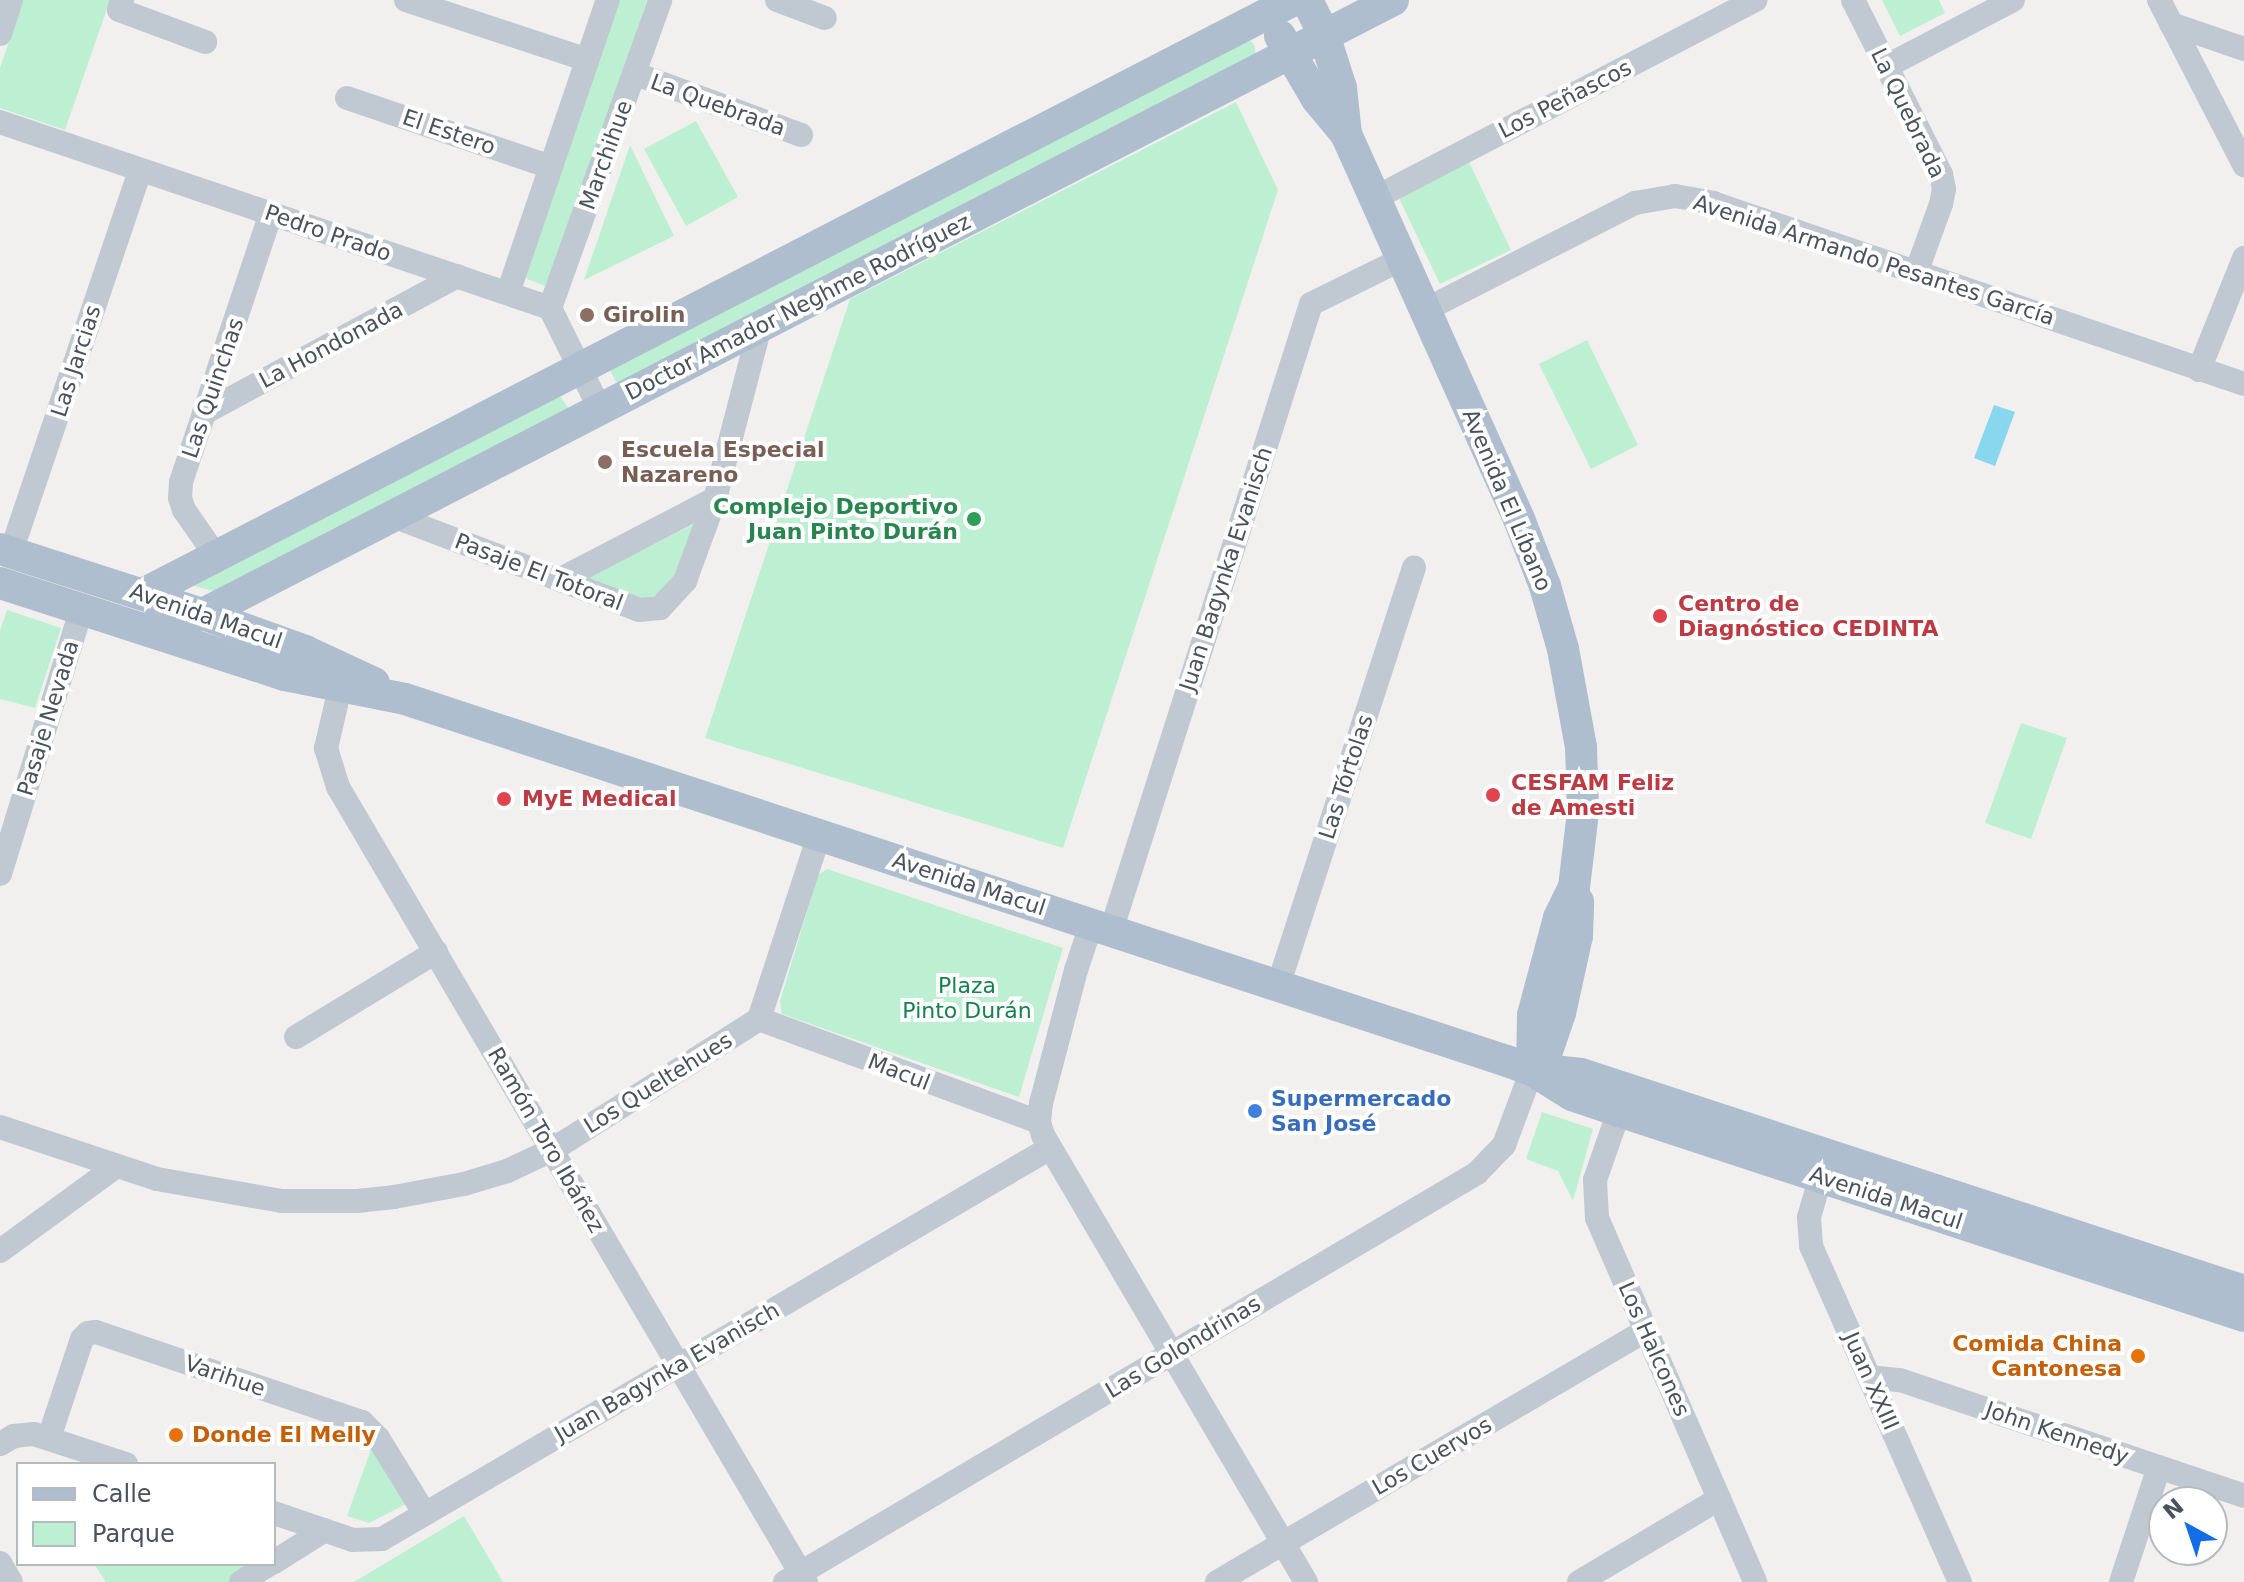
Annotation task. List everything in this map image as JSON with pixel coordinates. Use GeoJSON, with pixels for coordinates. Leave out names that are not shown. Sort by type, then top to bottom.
{"type":"FeatureCollection","features":[{"type":"Feature","properties":{"kind":"main road","name":"Avenida El Líbano"},"geometry":{"type":"LineString","coordinates":[[1307,0],[1324,35],[1341,88],[1346,134]]}},
{"type":"Feature","properties":{"kind":"main road","name":"Doctor Amador Neghme Rodríguez"},"geometry":{"type":"LineString","coordinates":[[146,629],[203,614],[1393,0]]}},
{"type":"Feature","properties":{"kind":"main road","name":"Avenida El Líbano"},"geometry":{"type":"LineString","coordinates":[[1276,4],[1288,54],[1317,99],[1346,134],[1533,552],[1563,649],[1576,712],[1583,783],[1574,887],[1559,918],[1533,1015],[1532,1070]]}},
{"type":"Feature","properties":{"kind":"main road","name":"Doctor Amador Neghme Rodríguez"},"geometry":{"type":"LineString","coordinates":[[143,594],[862,223],[1276,4]]}},
{"type":"Feature","properties":{"kind":"main road"},"geometry":{"type":"LineString","coordinates":[[862,223],[883,263]]}},
{"type":"Feature","properties":{"kind":"main road","name":"Avenida Macul"},"geometry":{"type":"LineString","coordinates":[[6,551],[203,614],[305,651],[405,699],[1532,1070],[1562,1090],[1619,1111],[2244,1316]]}},
{"type":"Feature","properties":{"kind":"main road","name":"Avenida Macul"},"geometry":{"type":"LineString","coordinates":[[0,583],[254,666],[340,688],[405,699]]}},
{"type":"Feature","properties":{"kind":"main road","name":"Avenida Macul"},"geometry":{"type":"LineString","coordinates":[[1532,1070],[1557,1069],[1581,1074],[2244,1291]]}},
{"type":"Feature","properties":{"kind":"street"},"geometry":{"type":"LineString","coordinates":[[0,34],[11,0]]}},
{"type":"Feature","properties":{"kind":"street"},"geometry":{"type":"LineString","coordinates":[[122,0],[119,10],[205,42]]}},
{"type":"Feature","properties":{"kind":"street"},"geometry":{"type":"LineString","coordinates":[[406,0],[587,60]]}},
{"type":"Feature","properties":{"kind":"street"},"geometry":{"type":"LineString","coordinates":[[508,293],[608,0]]}},
{"type":"Feature","properties":{"kind":"street","name":"Marchihue"},"geometry":{"type":"LineString","coordinates":[[550,308],[660,0]]}},
{"type":"Feature","properties":{"kind":"street"},"geometry":{"type":"LineString","coordinates":[[777,0],[825,18]]}},
{"type":"Feature","properties":{"kind":"street","name":"Los Peñascos"},"geometry":{"type":"LineString","coordinates":[[1375,198],[1756,0]]}},
{"type":"Feature","properties":{"kind":"street","name":"La Quebrada"},"geometry":{"type":"LineString","coordinates":[[1853,0],[1941,174],[1944,189],[1916,273]]}},
{"type":"Feature","properties":{"kind":"street"},"geometry":{"type":"LineString","coordinates":[[1887,66],[2013,0]]}},
{"type":"Feature","properties":{"kind":"street"},"geometry":{"type":"LineString","coordinates":[[2159,0],[2244,165]]}},
{"type":"Feature","properties":{"kind":"street"},"geometry":{"type":"LineString","coordinates":[[2171,24],[2244,49]]}},
{"type":"Feature","properties":{"kind":"street","name":"La Quebrada"},"geometry":{"type":"LineString","coordinates":[[636,74],[801,135]]}},
{"type":"Feature","properties":{"kind":"street","name":"El Estero"},"geometry":{"type":"LineString","coordinates":[[347,98],[551,167]]}},
{"type":"Feature","properties":{"kind":"street","name":"Pedro Prado"},"geometry":{"type":"LineString","coordinates":[[0,122],[550,308]]}},
{"type":"Feature","properties":{"kind":"street","name":"Las Jarcias"},"geometry":{"type":"LineString","coordinates":[[6,551],[140,170]]}},
{"type":"Feature","properties":{"kind":"street","name":"Avenida Armando Pesantes García"},"geometry":{"type":"LineString","coordinates":[[1425,310],[1635,203],[1664,196],[1713,203],[2244,384]]}},
{"type":"Feature","properties":{"kind":"street","name":"Las Quinchas"},"geometry":{"type":"LineString","coordinates":[[216,556],[180,498],[181,482],[271,213]]}},
{"type":"Feature","properties":{"kind":"street"},"geometry":{"type":"LineString","coordinates":[[2199,370],[2244,258]]}},
{"type":"Feature","properties":{"kind":"street","name":"Juan Bagynka Evanisch"},"geometry":{"type":"LineString","coordinates":[[1039,1122],[1072,985],[1101,928],[1311,304],[1402,259]]}},
{"type":"Feature","properties":{"kind":"street","name":"La Hondonada"},"geometry":{"type":"LineString","coordinates":[[204,413],[457,276]]}},
{"type":"Feature","properties":{"kind":"street"},"geometry":{"type":"LineString","coordinates":[[550,308],[600,409]]}},
{"type":"Feature","properties":{"kind":"street","name":"Pasaje El Totoral"},"geometry":{"type":"LineString","coordinates":[[393,516],[639,610],[660,608],[685,581],[715,499],[760,326]]}},
{"type":"Feature","properties":{"kind":"street"},"geometry":{"type":"LineString","coordinates":[[561,579],[715,499]]}},
{"type":"Feature","properties":{"kind":"street","name":"Las Tórtolas"},"geometry":{"type":"LineString","coordinates":[[1278,986],[1414,568]]}},
{"type":"Feature","properties":{"kind":"street","name":"Pasaje Nevada"},"geometry":{"type":"LineString","coordinates":[[0,874],[82,608]]}},
{"type":"Feature","properties":{"kind":"street","name":"Ramón Toro Ibáñez"},"geometry":{"type":"LineString","coordinates":[[340,688],[326,739],[331,772],[679,1365],[797,1579]]}},
{"type":"Feature","properties":{"kind":"street"},"geometry":{"type":"LineString","coordinates":[[759,1019],[819,835]]}},
{"type":"Feature","properties":{"kind":"street"},"geometry":{"type":"LineString","coordinates":[[296,1037],[436,952]]}},
{"type":"Feature","properties":{"kind":"street","name":"Macul"},"geometry":{"type":"LineString","coordinates":[[759,1019],[1039,1122]]}},
{"type":"Feature","properties":{"kind":"street","name":"Los Queltehues"},"geometry":{"type":"LineString","coordinates":[[0,1127],[115,1167],[244,1196],[307,1202],[357,1201],[464,1184],[507,1171],[552,1150],[759,1019]]}},
{"type":"Feature","properties":{"kind":"street","name":"Las Golondrinas"},"geometry":{"type":"LineString","coordinates":[[797,1579],[1487,1166],[1511,1130],[1532,1070]]}},
{"type":"Feature","properties":{"kind":"street","name":"Los Halcones"},"geometry":{"type":"LineString","coordinates":[[1619,1111],[1595,1180],[1595,1210],[1755,1582]]}},
{"type":"Feature","properties":{"kind":"street"},"geometry":{"type":"LineString","coordinates":[[1039,1122],[1050,1148],[1306,1582]]}},
{"type":"Feature","properties":{"kind":"street","name":"Juan Bagynka Evanisch"},"geometry":{"type":"LineString","coordinates":[[276,1514],[373,1542],[1050,1148]]}},
{"type":"Feature","properties":{"kind":"street"},"geometry":{"type":"LineString","coordinates":[[0,1251],[115,1167]]}},
{"type":"Feature","properties":{"kind":"street","name":"Juan XXIII"},"geometry":{"type":"LineString","coordinates":[[1821,1176],[1809,1217],[1811,1246],[1960,1582]]}},
{"type":"Feature","properties":{"kind":"street","name":"Los Cuervos"},"geometry":{"type":"LineString","coordinates":[[1217,1582],[1646,1330]]}},
{"type":"Feature","properties":{"kind":"street","name":"Varihue"},"geometry":{"type":"LineString","coordinates":[[49,1438],[82,1339],[88,1333],[96,1332],[362,1422],[378,1438],[425,1514]]}},
{"type":"Feature","properties":{"kind":"street","name":"John Kennedy"},"geometry":{"type":"LineString","coordinates":[[1869,1377],[1909,1383],[2244,1496]]}},
{"type":"Feature","properties":{"kind":"street"},"geometry":{"type":"LineString","coordinates":[[0,1444],[26,1434],[49,1438],[120,1462]]}},
{"type":"Feature","properties":{"kind":"street"},"geometry":{"type":"LineString","coordinates":[[2121,1582],[2159,1467]]}},
{"type":"Feature","properties":{"kind":"street"},"geometry":{"type":"LineString","coordinates":[[1579,1582],[1719,1499]]}},
{"type":"Feature","properties":{"kind":"street"},"geometry":{"type":"LineString","coordinates":[[276,1561],[325,1530]]}},
{"type":"Feature","properties":{"kind":"street"},"geometry":{"type":"LineString","coordinates":[[0,1563],[11,1582]]}},
{"type":"Feature","properties":{"kind":"street"},"geometry":{"type":"LineString","coordinates":[[241,1582],[267,1566]]}},
{"type":"Feature","properties":{"kind":"green space"},"geometry":{"type":"Polygon","coordinates":[[[23,0],[110,0],[65,130],[0,108],[0,68],[23,0]]]}},
{"type":"Feature","properties":{"kind":"green space"},"geometry":{"type":"Polygon","coordinates":[[[614,0],[647,0],[555,278],[545,286],[527,279],[525,266],[614,0]]]}},
{"type":"Feature","properties":{"kind":"green space"},"geometry":{"type":"Polygon","coordinates":[[[1882,0],[1939,0],[1945,13],[1900,36],[1882,0]]]}},
{"type":"Feature","properties":{"kind":"green space"},"geometry":{"type":"Polygon","coordinates":[[[1246,38],[1254,44],[1256,56],[618,383],[615,380],[610,370],[1246,38]]]}},
{"type":"Feature","properties":{"kind":"green space","name":"Complejo Deportivo Juan Pinto Durán"},"geometry":{"type":"Polygon","coordinates":[[[1236,102],[1278,190],[1063,848],[705,738],[850,299],[1236,102]]]}},
{"type":"Feature","properties":{"kind":"green space"},"geometry":{"type":"Polygon","coordinates":[[[696,121],[738,197],[686,226],[644,149],[696,121]]]}},
{"type":"Feature","properties":{"kind":"green space"},"geometry":{"type":"Polygon","coordinates":[[[630,145],[674,236],[584,280],[630,145]]]}},
{"type":"Feature","properties":{"kind":"green space"},"geometry":{"type":"Polygon","coordinates":[[[1467,158],[1511,250],[1440,284],[1396,192],[1467,158]]]}},
{"type":"Feature","properties":{"kind":"green space"},"geometry":{"type":"Polygon","coordinates":[[[1587,340],[1638,445],[1591,469],[1539,364],[1587,340]]]}},
{"type":"Feature","properties":{"kind":"green space"},"geometry":{"type":"Polygon","coordinates":[[[558,393],[569,409],[220,593],[184,583],[558,393]]]}},
{"type":"Feature","properties":{"kind":"green space"},"geometry":{"type":"Polygon","coordinates":[[[694,524],[681,580],[666,595],[637,600],[580,581],[694,524]]]}},
{"type":"Feature","properties":{"kind":"green space"},"geometry":{"type":"Polygon","coordinates":[[[7,610],[61,628],[35,708],[0,699],[0,631],[7,610]]]}},
{"type":"Feature","properties":{"kind":"green space"},"geometry":{"type":"Polygon","coordinates":[[[2021,723],[2067,738],[2031,839],[1985,823],[2021,723]]]}},
{"type":"Feature","properties":{"kind":"green space","name":"Plaza Pinto Durán"},"geometry":{"type":"Polygon","coordinates":[[[827,869],[1063,948],[1019,1097],[782,1014],[780,1001],[818,875],[827,869]]]}},
{"type":"Feature","properties":{"kind":"green space"},"geometry":{"type":"Polygon","coordinates":[[[1542,1112],[1593,1129],[1573,1201],[1558,1171],[1526,1159],[1542,1112]]]}},
{"type":"Feature","properties":{"kind":"green space"},"geometry":{"type":"Polygon","coordinates":[[[373,1444],[410,1502],[369,1523],[347,1516],[373,1444]]]}},
{"type":"Feature","properties":{"kind":"green space"},"geometry":{"type":"Polygon","coordinates":[[[464,1516],[503,1582],[354,1582],[464,1516]]]}},
{"type":"Feature","properties":{"kind":"green space"},"geometry":{"type":"Polygon","coordinates":[[[95,1566],[255,1566],[228,1582],[106,1582],[95,1566]]]}},
{"type":"Feature","properties":{"kind":"water"},"geometry":{"type":"Polygon","coordinates":[[[1994,405],[2015,412],[1995,466],[1974,458],[1994,405]]]}},
{"type":"Feature","properties":{"kind":"place","name":"Girolin"},"geometry":{"type":"Point","coordinates":[587,315]}},
{"type":"Feature","properties":{"kind":"place","name":"Escuela Especial Nazareno"},"geometry":{"type":"Point","coordinates":[605,462]}},
{"type":"Feature","properties":{"kind":"place","name":"Complejo Deportivo Juan Pinto Durán"},"geometry":{"type":"Point","coordinates":[974,519]}},
{"type":"Feature","properties":{"kind":"place","name":"Centro de Diagnóstico CEDINTA"},"geometry":{"type":"Point","coordinates":[1660,616]}},
{"type":"Feature","properties":{"kind":"place","name":"CESFAM Feliz de Amesti"},"geometry":{"type":"Point","coordinates":[1493,795]}},
{"type":"Feature","properties":{"kind":"place","name":"MyE Medical"},"geometry":{"type":"Point","coordinates":[504,799]}},
{"type":"Feature","properties":{"kind":"place","name":"Supermercado San José"},"geometry":{"type":"Point","coordinates":[1255,1111]}},
{"type":"Feature","properties":{"kind":"place","name":"Comida China Cantonesa"},"geometry":{"type":"Point","coordinates":[2138,1356]}},
{"type":"Feature","properties":{"kind":"place","name":"Donde El Melly"},"geometry":{"type":"Point","coordinates":[176,1435]}}]}
